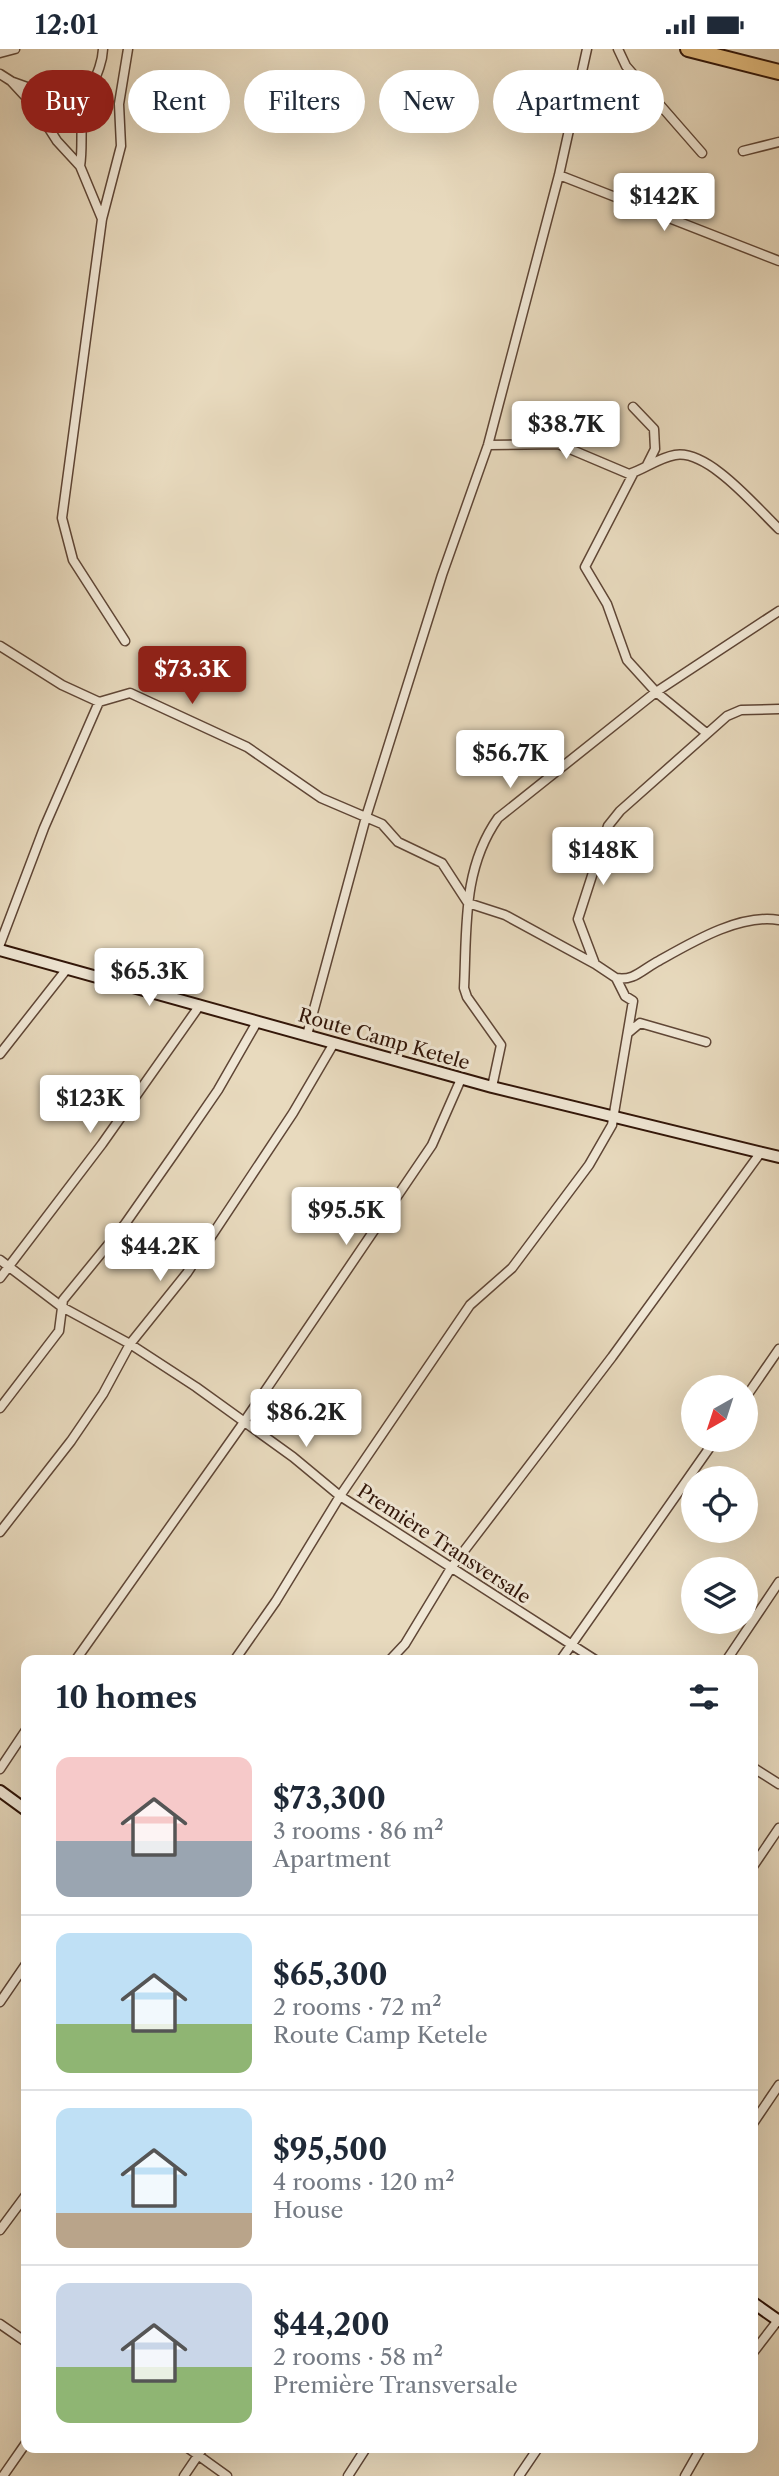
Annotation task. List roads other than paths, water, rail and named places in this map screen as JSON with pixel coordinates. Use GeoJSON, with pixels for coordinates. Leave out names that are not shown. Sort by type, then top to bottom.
{"type":"FeatureCollection","features":[{"type":"Feature","properties":{"kind":"highway"},"geometry":{"type":"LineString","coordinates":[[688,49],[739,56],[779,72]]}},
{"type":"Feature","properties":{"kind":"street"},"geometry":{"type":"LineString","coordinates":[[0,53],[15,49]]}},
{"type":"Feature","properties":{"kind":"street"},"geometry":{"type":"LineString","coordinates":[[99,70],[103,49]]}},
{"type":"Feature","properties":{"kind":"street"},"geometry":{"type":"LineString","coordinates":[[125,641],[73,560],[62,518],[102,219],[121,146],[119,104],[128,49]]}},
{"type":"Feature","properties":{"kind":"street"},"geometry":{"type":"LineString","coordinates":[[307,1035],[366,817],[442,575],[488,445],[559,175],[587,49]]}},
{"type":"Feature","properties":{"kind":"street"},"geometry":{"type":"LineString","coordinates":[[618,49],[626,66],[702,153]]}},
{"type":"Feature","properties":{"kind":"street"},"geometry":{"type":"LineString","coordinates":[[0,74],[21,85]]}},
{"type":"Feature","properties":{"kind":"street"},"geometry":{"type":"LineString","coordinates":[[11,81],[36,107],[57,141],[79,166],[102,219]]}},
{"type":"Feature","properties":{"kind":"street"},"geometry":{"type":"LineString","coordinates":[[79,166],[83,133]]}},
{"type":"Feature","properties":{"kind":"street"},"geometry":{"type":"LineString","coordinates":[[743,151],[779,142]]}},
{"type":"Feature","properties":{"kind":"street"},"geometry":{"type":"LineString","coordinates":[[559,175],[779,261]]}},
{"type":"Feature","properties":{"kind":"street"},"geometry":{"type":"LineString","coordinates":[[633,407],[654,429],[655,449],[647,465]]}},
{"type":"Feature","properties":{"kind":"street"},"geometry":{"type":"LineString","coordinates":[[488,445],[558,444],[572,447],[620,473],[633,474]]}},
{"type":"Feature","properties":{"kind":"street"},"geometry":{"type":"LineString","coordinates":[[705,732],[656,692],[627,660],[607,604],[585,568],[633,474],[647,465],[674,455],[688,454],[729,481],[779,529]]}},
{"type":"Feature","properties":{"kind":"street"},"geometry":{"type":"LineString","coordinates":[[492,1087],[502,1049],[465,992],[470,880],[477,855],[498,818],[656,692],[779,611]]}},
{"type":"Feature","properties":{"kind":"street"},"geometry":{"type":"LineString","coordinates":[[0,646],[62,685],[99,702],[130,693],[247,747],[321,798],[382,824],[398,842],[439,861],[468,903],[505,915],[616,978],[629,979],[719,931],[763,919],[779,920]]}},
{"type":"Feature","properties":{"kind":"street"},"geometry":{"type":"LineString","coordinates":[[0,944],[44,828],[99,702]]}},
{"type":"Feature","properties":{"kind":"street"},"geometry":{"type":"LineString","coordinates":[[595,964],[578,919],[608,827],[614,817],[705,732],[734,712],[779,709]]}},
{"type":"Feature","properties":{"kind":"street","name":"Route Camp Ketele"},"geometry":{"type":"LineString","coordinates":[[0,950],[461,1079],[779,1157]]}},
{"type":"Feature","properties":{"kind":"street"},"geometry":{"type":"LineString","coordinates":[[0,1054],[66,970]]}},
{"type":"Feature","properties":{"kind":"street"},"geometry":{"type":"LineString","coordinates":[[238,1655],[276,1601],[340,1496],[470,1304],[512,1268],[589,1165],[612,1125],[634,1002],[625,996],[616,978]]}},
{"type":"Feature","properties":{"kind":"street"},"geometry":{"type":"LineString","coordinates":[[0,1278],[102,1144],[200,1005]]}},
{"type":"Feature","properties":{"kind":"street"},"geometry":{"type":"LineString","coordinates":[[0,1408],[59,1331],[64,1300],[125,1224],[218,1090],[257,1022]]}},
{"type":"Feature","properties":{"kind":"street"},"geometry":{"type":"LineString","coordinates":[[626,1035],[640,1023],[706,1042]]}},
{"type":"Feature","properties":{"kind":"street"},"geometry":{"type":"LineString","coordinates":[[0,1532],[71,1441],[103,1394],[130,1344],[212,1235],[293,1113],[334,1043]]}},
{"type":"Feature","properties":{"kind":"street"},"geometry":{"type":"LineString","coordinates":[[79,1655],[244,1422],[432,1145],[461,1079]]}},
{"type":"Feature","properties":{"kind":"street"},"geometry":{"type":"LineString","coordinates":[[395,1655],[405,1644],[451,1569],[612,1357],[761,1152]]}},
{"type":"Feature","properties":{"kind":"street","name":"Première Transversale"},"geometry":{"type":"LineString","coordinates":[[0,1260],[62,1307],[130,1344],[244,1422],[293,1457],[340,1496],[589,1655]]}},
{"type":"Feature","properties":{"kind":"street"},"geometry":{"type":"LineString","coordinates":[[758,1380],[779,1349]]}},
{"type":"Feature","properties":{"kind":"street"},"geometry":{"type":"LineString","coordinates":[[565,1655],[706,1453]]}},
{"type":"Feature","properties":{"kind":"street"},"geometry":{"type":"LineString","coordinates":[[730,1655],[779,1582]]}},
{"type":"Feature","properties":{"kind":"street"},"geometry":{"type":"LineString","coordinates":[[0,1769],[21,1738]]}},
{"type":"Feature","properties":{"kind":"street"},"geometry":{"type":"LineString","coordinates":[[758,1771],[779,1784]]}},
{"type":"Feature","properties":{"kind":"street"},"geometry":{"type":"LineString","coordinates":[[0,1791],[21,1806]]}},
{"type":"Feature","properties":{"kind":"street"},"geometry":{"type":"LineString","coordinates":[[758,1859],[779,1828]]}},
{"type":"Feature","properties":{"kind":"street"},"geometry":{"type":"LineString","coordinates":[[0,2002],[21,1971]]}},
{"type":"Feature","properties":{"kind":"street"},"geometry":{"type":"LineString","coordinates":[[758,2116],[779,2085]]}},
{"type":"Feature","properties":{"kind":"street"},"geometry":{"type":"LineString","coordinates":[[0,2230],[21,2202]]}},
{"type":"Feature","properties":{"kind":"street"},"geometry":{"type":"LineString","coordinates":[[758,2306],[779,2320],[758,2346]]}},
{"type":"Feature","properties":{"kind":"street"},"geometry":{"type":"LineString","coordinates":[[0,2325],[21,2339]]}},
{"type":"Feature","properties":{"kind":"street"},"geometry":{"type":"LineString","coordinates":[[4,2476],[21,2450]]}},
{"type":"Feature","properties":{"kind":"street"},"geometry":{"type":"LineString","coordinates":[[194,2453],[227,2476]]}},
{"type":"Feature","properties":{"kind":"street"},"geometry":{"type":"LineString","coordinates":[[184,2476],[200,2453]]}},
{"type":"Feature","properties":{"kind":"street"},"geometry":{"type":"LineString","coordinates":[[348,2476],[363,2453]]}},
{"type":"Feature","properties":{"kind":"street"},"geometry":{"type":"LineString","coordinates":[[519,2476],[535,2453]]}},
{"type":"Feature","properties":{"kind":"street"},"geometry":{"type":"LineString","coordinates":[[685,2476],[698,2453]]}}]}
